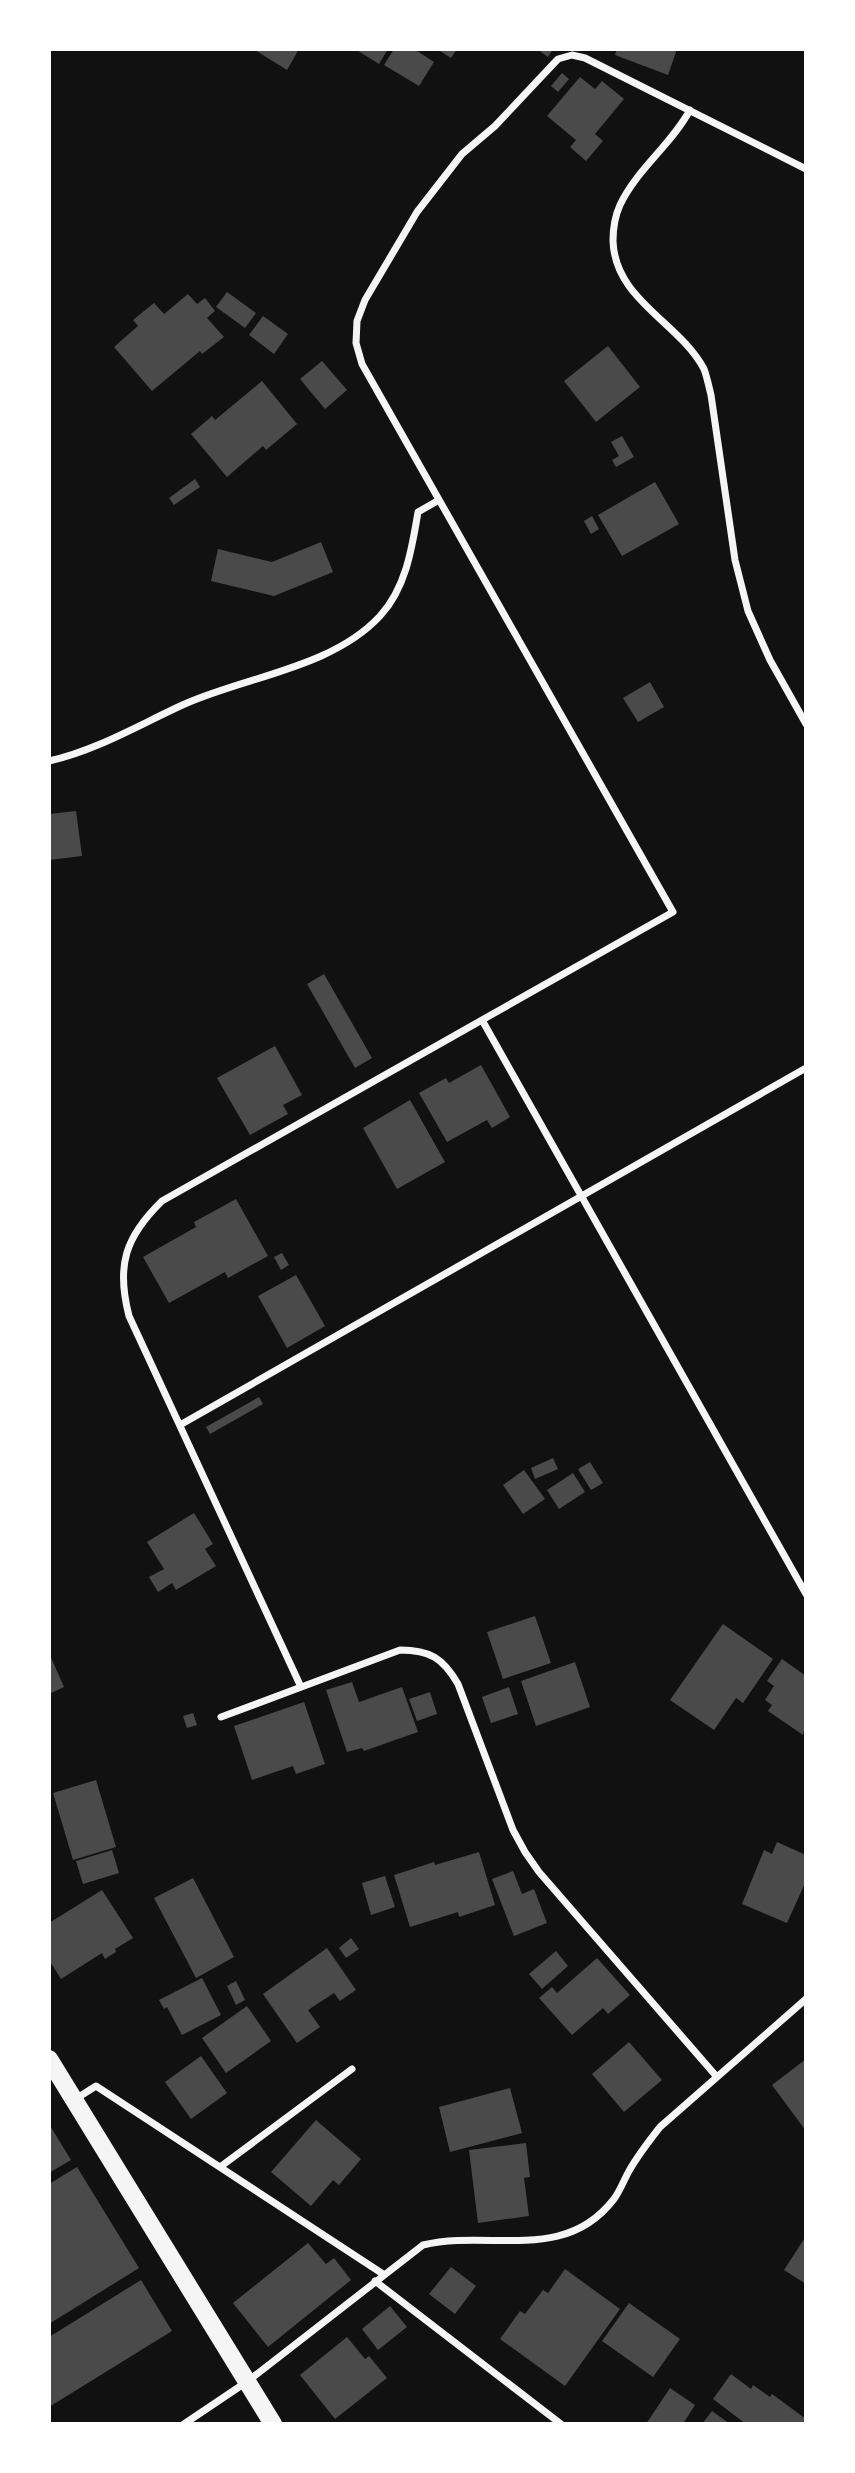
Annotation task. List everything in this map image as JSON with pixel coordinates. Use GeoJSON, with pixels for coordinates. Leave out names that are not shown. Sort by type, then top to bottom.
{"type":"FeatureCollection","features":[{"type":"Feature","properties":{"kind":"main road"},"geometry":{"type":"LineString","coordinates":[[49,2059],[273,2424]]}},
{"type":"Feature","properties":{"kind":"street"},"geometry":{"type":"LineString","coordinates":[[301,1687],[129,1316],[123,1292],[123,1266],[130,1241],[143,1219],[162,1201],[673,912],[362,364],[356,343],[357,321],[365,300],[417,212],[455,162],[495,126],[558,59],[572,55],[585,58],[806,169]]}},
{"type":"Feature","properties":{"kind":"street"},"geometry":{"type":"LineString","coordinates":[[690,110],[681,127],[620,205],[613,229],[614,253],[621,276],[636,296],[689,349],[704,370],[711,395],[735,560],[748,611],[770,660],[806,724]]}},
{"type":"Feature","properties":{"kind":"street"},"geometry":{"type":"LineString","coordinates":[[49,761],[91,749],[188,703],[321,656],[354,639],[382,615],[401,584],[418,512],[439,500]]}},
{"type":"Feature","properties":{"kind":"street"},"geometry":{"type":"LineString","coordinates":[[482,1020],[806,1594]]}},
{"type":"Feature","properties":{"kind":"street"},"geometry":{"type":"LineString","coordinates":[[180,1425],[806,1068]]}},
{"type":"Feature","properties":{"kind":"street"},"geometry":{"type":"LineString","coordinates":[[221,1717],[400,1650],[418,1650],[435,1657],[449,1669],[458,1684],[513,1830],[524,1852],[717,2077]]}},
{"type":"Feature","properties":{"kind":"street"},"geometry":{"type":"LineString","coordinates":[[184,2424],[248,2381],[423,2245],[444,2240],[547,2240],[573,2232],[596,2218],[615,2198],[642,2149],[660,2127],[806,1999]]}},
{"type":"Feature","properties":{"kind":"street"},"geometry":{"type":"LineString","coordinates":[[220,2167],[352,2069]]}},
{"type":"Feature","properties":{"kind":"street"},"geometry":{"type":"LineString","coordinates":[[74,2099],[96,2086],[383,2274]]}},
{"type":"Feature","properties":{"kind":"street"},"geometry":{"type":"LineString","coordinates":[[375,2281],[561,2424]]}},
{"type":"Feature","properties":{"kind":"building"},"geometry":{"type":"Polygon","coordinates":[[[253,49],[299,49],[287,70],[253,49]]]}},
{"type":"Feature","properties":{"kind":"building"},"geometry":{"type":"Polygon","coordinates":[[[355,49],[388,49],[379,64],[355,49]]]}},
{"type":"Feature","properties":{"kind":"building"},"geometry":{"type":"Polygon","coordinates":[[[394,49],[414,49],[434,62],[419,86],[384,65],[394,49]]]}},
{"type":"Feature","properties":{"kind":"building"},"geometry":{"type":"Polygon","coordinates":[[[437,49],[457,49],[451,58],[437,49]]]}},
{"type":"Feature","properties":{"kind":"building"},"geometry":{"type":"Polygon","coordinates":[[[537,49],[553,49],[548,57],[537,49]]]}},
{"type":"Feature","properties":{"kind":"building"},"geometry":{"type":"Polygon","coordinates":[[[617,49],[677,49],[668,75],[615,55],[617,49]]]}},
{"type":"Feature","properties":{"kind":"building"},"geometry":{"type":"Polygon","coordinates":[[[562,73],[569,79],[558,92],[551,86],[562,73]]]}},
{"type":"Feature","properties":{"kind":"building"},"geometry":{"type":"Polygon","coordinates":[[[580,77],[595,89],[602,81],[624,99],[595,134],[603,141],[586,161],[570,147],[576,140],[547,116],[580,77]]]}},
{"type":"Feature","properties":{"kind":"building"},"geometry":{"type":"Polygon","coordinates":[[[227,292],[256,313],[245,328],[216,307],[227,292]]]}},
{"type":"Feature","properties":{"kind":"building"},"geometry":{"type":"Polygon","coordinates":[[[188,294],[197,304],[205,298],[215,311],[207,318],[224,337],[202,354],[200,351],[152,391],[114,347],[138,326],[133,320],[154,303],[164,314],[188,294]]]}},
{"type":"Feature","properties":{"kind":"building"},"geometry":{"type":"Polygon","coordinates":[[[263,316],[288,334],[274,354],[249,335],[263,316]]]}},
{"type":"Feature","properties":{"kind":"building"},"geometry":{"type":"Polygon","coordinates":[[[608,346],[640,387],[596,422],[564,381],[608,346]]]}},
{"type":"Feature","properties":{"kind":"building"},"geometry":{"type":"Polygon","coordinates":[[[322,361],[347,390],[325,409],[300,379],[322,361]]]}},
{"type":"Feature","properties":{"kind":"building"},"geometry":{"type":"Polygon","coordinates":[[[262,381],[297,424],[266,450],[263,446],[227,477],[191,434],[212,416],[215,420],[262,381]]]}},
{"type":"Feature","properties":{"kind":"building"},"geometry":{"type":"Polygon","coordinates":[[[622,436],[634,457],[616,467],[612,460],[619,456],[611,442],[622,436]]]}},
{"type":"Feature","properties":{"kind":"building"},"geometry":{"type":"Polygon","coordinates":[[[195,479],[200,487],[174,505],[169,498],[195,479]]]}},
{"type":"Feature","properties":{"kind":"building"},"geometry":{"type":"Polygon","coordinates":[[[655,482],[679,524],[622,556],[598,515],[655,482]]]}},
{"type":"Feature","properties":{"kind":"building"},"geometry":{"type":"Polygon","coordinates":[[[592,516],[599,529],[591,534],[584,521],[592,516]]]}},
{"type":"Feature","properties":{"kind":"building"},"geometry":{"type":"Polygon","coordinates":[[[321,542],[333,572],[274,596],[211,581],[218,549],[272,562],[321,542]]]}},
{"type":"Feature","properties":{"kind":"building"},"geometry":{"type":"Polygon","coordinates":[[[650,682],[664,707],[638,722],[623,698],[650,682]]]}},
{"type":"Feature","properties":{"kind":"building"},"geometry":{"type":"Polygon","coordinates":[[[76,811],[82,856],[49,860],[49,814],[76,811]]]}},
{"type":"Feature","properties":{"kind":"building"},"geometry":{"type":"Polygon","coordinates":[[[324,974],[372,1058],[355,1068],[307,984],[324,974]]]}},
{"type":"Feature","properties":{"kind":"building"},"geometry":{"type":"Polygon","coordinates":[[[275,1046],[302,1095],[283,1105],[288,1114],[250,1135],[217,1078],[275,1046]]]}},
{"type":"Feature","properties":{"kind":"building"},"geometry":{"type":"Polygon","coordinates":[[[481,1065],[510,1117],[492,1128],[487,1120],[447,1142],[419,1093],[446,1078],[449,1083],[481,1065]]]}},
{"type":"Feature","properties":{"kind":"building"},"geometry":{"type":"Polygon","coordinates":[[[410,1100],[445,1162],[397,1189],[363,1128],[410,1100]]]}},
{"type":"Feature","properties":{"kind":"building"},"geometry":{"type":"Polygon","coordinates":[[[236,1199],[268,1256],[228,1278],[225,1272],[169,1303],[143,1257],[196,1227],[194,1222],[236,1199]]]}},
{"type":"Feature","properties":{"kind":"building"},"geometry":{"type":"Polygon","coordinates":[[[282,1253],[289,1265],[281,1270],[274,1257],[282,1253]]]}},
{"type":"Feature","properties":{"kind":"building"},"geometry":{"type":"Polygon","coordinates":[[[296,1275],[325,1326],[287,1348],[258,1296],[296,1275]]]}},
{"type":"Feature","properties":{"kind":"building"},"geometry":{"type":"Polygon","coordinates":[[[259,1397],[263,1404],[210,1434],[206,1427],[259,1397]]]}},
{"type":"Feature","properties":{"kind":"building"},"geometry":{"type":"Polygon","coordinates":[[[553,1458],[558,1469],[535,1479],[531,1468],[553,1458]]]}},
{"type":"Feature","properties":{"kind":"building"},"geometry":{"type":"Polygon","coordinates":[[[590,1462],[603,1483],[591,1490],[578,1469],[590,1462]]]}},
{"type":"Feature","properties":{"kind":"building"},"geometry":{"type":"Polygon","coordinates":[[[524,1470],[545,1499],[523,1514],[503,1485],[524,1470]]]}},
{"type":"Feature","properties":{"kind":"building"},"geometry":{"type":"Polygon","coordinates":[[[573,1473],[585,1492],[559,1509],[547,1490],[573,1473]]]}},
{"type":"Feature","properties":{"kind":"building"},"geometry":{"type":"Polygon","coordinates":[[[194,1513],[213,1544],[205,1549],[216,1566],[176,1590],[172,1583],[158,1592],[149,1577],[164,1569],[147,1542],[194,1513]]]}},
{"type":"Feature","properties":{"kind":"building"},"geometry":{"type":"Polygon","coordinates":[[[535,1616],[551,1663],[503,1679],[487,1632],[535,1616]]]}},
{"type":"Feature","properties":{"kind":"building"},"geometry":{"type":"Polygon","coordinates":[[[723,1624],[773,1659],[743,1703],[736,1698],[714,1730],[670,1700],[723,1624]]]}},
{"type":"Feature","properties":{"kind":"building"},"geometry":{"type":"Polygon","coordinates":[[[49,1653],[64,1687],[49,1694],[49,1653]]]}},
{"type":"Feature","properties":{"kind":"building"},"geometry":{"type":"Polygon","coordinates":[[[782,1659],[806,1676],[806,1720],[803,1735],[768,1711],[772,1705],[765,1700],[774,1686],[767,1681],[782,1659]]]}},
{"type":"Feature","properties":{"kind":"building"},"geometry":{"type":"Polygon","coordinates":[[[575,1662],[590,1707],[536,1726],[521,1681],[575,1662]]]}},
{"type":"Feature","properties":{"kind":"building"},"geometry":{"type":"Polygon","coordinates":[[[352,1682],[359,1702],[402,1687],[418,1732],[364,1751],[362,1748],[347,1752],[326,1690],[352,1682]]]}},
{"type":"Feature","properties":{"kind":"building"},"geometry":{"type":"Polygon","coordinates":[[[509,1687],[518,1714],[491,1723],[482,1697],[509,1687]]]}},
{"type":"Feature","properties":{"kind":"building"},"geometry":{"type":"Polygon","coordinates":[[[430,1692],[437,1714],[417,1721],[409,1699],[430,1692]]]}},
{"type":"Feature","properties":{"kind":"building"},"geometry":{"type":"Polygon","coordinates":[[[304,1702],[325,1764],[296,1774],[293,1766],[252,1780],[234,1726],[304,1702]]]}},
{"type":"Feature","properties":{"kind":"building"},"geometry":{"type":"Polygon","coordinates":[[[193,1713],[197,1725],[187,1728],[183,1716],[193,1713]]]}},
{"type":"Feature","properties":{"kind":"building"},"geometry":{"type":"Polygon","coordinates":[[[96,1780],[116,1847],[73,1860],[53,1793],[96,1780]]]}},
{"type":"Feature","properties":{"kind":"building"},"geometry":{"type":"Polygon","coordinates":[[[777,1842],[806,1855],[806,1881],[787,1923],[742,1904],[764,1850],[772,1854],[777,1842]]]}},
{"type":"Feature","properties":{"kind":"building"},"geometry":{"type":"Polygon","coordinates":[[[112,1850],[119,1873],[83,1884],[76,1861],[112,1850]]]}},
{"type":"Feature","properties":{"kind":"building"},"geometry":{"type":"Polygon","coordinates":[[[479,1852],[495,1905],[459,1917],[458,1912],[410,1927],[394,1875],[434,1862],[435,1865],[479,1852]]]}},
{"type":"Feature","properties":{"kind":"building"},"geometry":{"type":"Polygon","coordinates":[[[513,1871],[522,1894],[534,1889],[547,1923],[514,1936],[492,1879],[513,1871]]]}},
{"type":"Feature","properties":{"kind":"building"},"geometry":{"type":"Polygon","coordinates":[[[385,1876],[395,1907],[371,1915],[362,1883],[385,1876]]]}},
{"type":"Feature","properties":{"kind":"building"},"geometry":{"type":"Polygon","coordinates":[[[193,1878],[234,1957],[196,1978],[154,1898],[193,1878]]]}},
{"type":"Feature","properties":{"kind":"building"},"geometry":{"type":"Polygon","coordinates":[[[102,1890],[133,1938],[105,1959],[102,1953],[61,1979],[49,1960],[49,1923],[102,1890]]]}},
{"type":"Feature","properties":{"kind":"building"},"geometry":{"type":"Polygon","coordinates":[[[351,1938],[359,1949],[346,1958],[339,1948],[351,1938]]]}},
{"type":"Feature","properties":{"kind":"building"},"geometry":{"type":"Polygon","coordinates":[[[327,1948],[356,1990],[340,2001],[334,1993],[308,2010],[320,2027],[297,2043],[263,1994],[327,1948]]]}},
{"type":"Feature","properties":{"kind":"building"},"geometry":{"type":"Polygon","coordinates":[[[556,1951],[568,1966],[542,1989],[529,1974],[556,1951]]]}},
{"type":"Feature","properties":{"kind":"building"},"geometry":{"type":"Polygon","coordinates":[[[597,1958],[630,1995],[608,2014],[603,2008],[572,2035],[539,1998],[552,1987],[557,1993],[597,1958]]]}},
{"type":"Feature","properties":{"kind":"building"},"geometry":{"type":"Polygon","coordinates":[[[202,1978],[221,2015],[182,2035],[167,2007],[164,2009],[159,2000],[202,1978]]]}},
{"type":"Feature","properties":{"kind":"building"},"geometry":{"type":"Polygon","coordinates":[[[236,1981],[245,2000],[236,2005],[227,1986],[236,1981]]]}},
{"type":"Feature","properties":{"kind":"building"},"geometry":{"type":"Polygon","coordinates":[[[247,2006],[271,2041],[226,2073],[202,2038],[247,2006]]]}},
{"type":"Feature","properties":{"kind":"building"},"geometry":{"type":"Polygon","coordinates":[[[629,2042],[662,2080],[624,2112],[592,2074],[629,2042]]]}},
{"type":"Feature","properties":{"kind":"building"},"geometry":{"type":"Polygon","coordinates":[[[201,2056],[227,2093],[191,2119],[165,2082],[201,2056]]]}},
{"type":"Feature","properties":{"kind":"building"},"geometry":{"type":"Polygon","coordinates":[[[806,2059],[806,2131],[772,2085],[806,2059]]]}},
{"type":"Feature","properties":{"kind":"building"},"geometry":{"type":"Polygon","coordinates":[[[510,2088],[522,2133],[450,2152],[439,2107],[510,2088]]]}},
{"type":"Feature","properties":{"kind":"building"},"geometry":{"type":"Polygon","coordinates":[[[316,2120],[361,2159],[339,2185],[333,2180],[311,2206],[271,2172],[316,2120]]]}},
{"type":"Feature","properties":{"kind":"building"},"geometry":{"type":"Polygon","coordinates":[[[49,2124],[71,2160],[49,2173],[49,2124]]]}},
{"type":"Feature","properties":{"kind":"building"},"geometry":{"type":"Polygon","coordinates":[[[526,2143],[530,2177],[524,2178],[529,2216],[478,2223],[469,2150],[526,2143]]]}},
{"type":"Feature","properties":{"kind":"building"},"geometry":{"type":"Polygon","coordinates":[[[77,2167],[139,2268],[49,2324],[49,2184],[77,2167]]]}},
{"type":"Feature","properties":{"kind":"building"},"geometry":{"type":"Polygon","coordinates":[[[806,2236],[806,2284],[784,2270],[806,2236]]]}},
{"type":"Feature","properties":{"kind":"building"},"geometry":{"type":"Polygon","coordinates":[[[308,2243],[326,2264],[334,2258],[351,2280],[268,2347],[233,2303],[308,2243]]]}},
{"type":"Feature","properties":{"kind":"building"},"geometry":{"type":"Polygon","coordinates":[[[451,2267],[476,2286],[455,2314],[429,2294],[451,2267]]]}},
{"type":"Feature","properties":{"kind":"building"},"geometry":{"type":"Polygon","coordinates":[[[565,2269],[620,2309],[565,2386],[500,2339],[520,2311],[525,2314],[543,2290],[548,2293],[565,2269]]]}},
{"type":"Feature","properties":{"kind":"building"},"geometry":{"type":"Polygon","coordinates":[[[141,2280],[172,2331],[49,2407],[49,2337],[141,2280]]]}},
{"type":"Feature","properties":{"kind":"building"},"geometry":{"type":"Polygon","coordinates":[[[629,2303],[680,2339],[653,2377],[602,2341],[629,2303]]]}},
{"type":"Feature","properties":{"kind":"building"},"geometry":{"type":"Polygon","coordinates":[[[390,2306],[407,2327],[378,2350],[362,2329],[390,2306]]]}},
{"type":"Feature","properties":{"kind":"building"},"geometry":{"type":"Polygon","coordinates":[[[347,2337],[365,2359],[369,2356],[387,2378],[335,2419],[300,2375],[347,2337]]]}},
{"type":"Feature","properties":{"kind":"building"},"geometry":{"type":"Polygon","coordinates":[[[731,2374],[751,2389],[753,2385],[770,2397],[772,2394],[806,2419],[806,2424],[746,2424],[713,2399],[731,2374]]]}},
{"type":"Feature","properties":{"kind":"building"},"geometry":{"type":"Polygon","coordinates":[[[670,2388],[695,2405],[683,2424],[646,2424],[670,2388]]]}},
{"type":"Feature","properties":{"kind":"building"},"geometry":{"type":"Polygon","coordinates":[[[712,2411],[730,2424],[702,2424],[712,2411]]]}}]}
